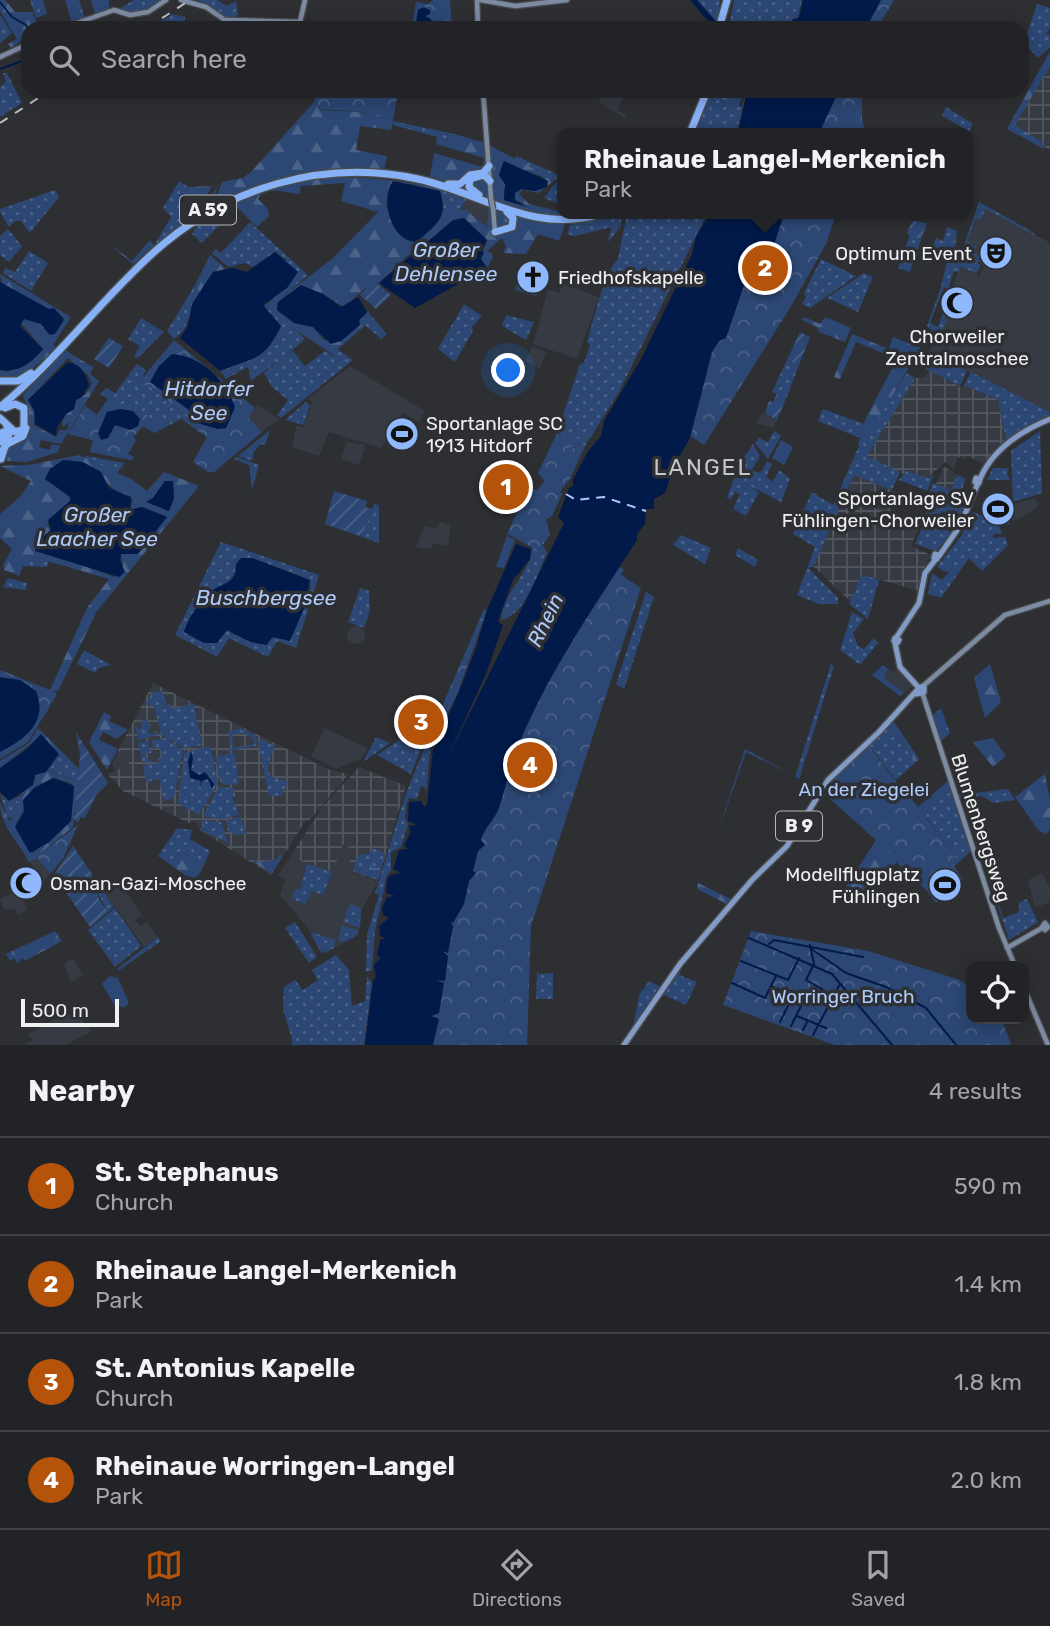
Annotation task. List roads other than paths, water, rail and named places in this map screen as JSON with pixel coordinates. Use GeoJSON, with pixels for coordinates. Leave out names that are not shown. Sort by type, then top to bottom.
{"type":"FeatureCollection","features":[{"type":"Feature","properties":{"kind":"highway"},"geometry":{"type":"LineString","coordinates":[[722,21],[728,0]]}},
{"type":"Feature","properties":{"kind":"highway"},"geometry":{"type":"LineString","coordinates":[[691,128],[702,98]]}},
{"type":"Feature","properties":{"kind":"highway","name":"A 59"},"geometry":{"type":"LineString","coordinates":[[60,350],[130,273],[167,238],[206,211],[245,192],[296,176],[345,170],[393,173],[439,182],[530,215],[557,218]]}},
{"type":"Feature","properties":{"kind":"highway","name":"A 59"},"geometry":{"type":"LineString","coordinates":[[1,413],[133,272],[170,239],[213,210],[261,188],[313,176],[381,174],[444,186],[496,209],[533,218],[557,219]]}},
{"type":"Feature","properties":{"kind":"highway"},"geometry":{"type":"LineString","coordinates":[[439,182],[455,186],[470,175],[487,174]]}},
{"type":"Feature","properties":{"kind":"highway"},"geometry":{"type":"LineString","coordinates":[[482,198],[470,189],[469,183],[473,177],[487,174]]}},
{"type":"Feature","properties":{"kind":"highway"},"geometry":{"type":"LineString","coordinates":[[496,209],[514,220],[511,228],[498,232]]}},
{"type":"Feature","properties":{"kind":"highway"},"geometry":{"type":"LineString","coordinates":[[498,232],[511,232],[523,221],[533,218]]}},
{"type":"Feature","properties":{"kind":"highway"},"geometry":{"type":"LineString","coordinates":[[494,223],[498,232],[496,241]]}},
{"type":"Feature","properties":{"kind":"highway"},"geometry":{"type":"LineString","coordinates":[[0,382],[18,381],[60,350]]}},
{"type":"Feature","properties":{"kind":"highway"},"geometry":{"type":"LineString","coordinates":[[1,413],[60,350]]}},
{"type":"Feature","properties":{"kind":"highway"},"geometry":{"type":"LineString","coordinates":[[1,413],[31,373]]}},
{"type":"Feature","properties":{"kind":"highway"},"geometry":{"type":"LineString","coordinates":[[0,382],[7,388],[1,413],[9,434],[1,453]]}},
{"type":"Feature","properties":{"kind":"highway"},"geometry":{"type":"LineString","coordinates":[[1,453],[25,434],[28,414],[22,399],[26,388]]}},
{"type":"Feature","properties":{"kind":"main road"},"geometry":{"type":"LineString","coordinates":[[82,21],[114,9],[128,14],[150,12],[166,0]]}},
{"type":"Feature","properties":{"kind":"main road"},"geometry":{"type":"LineString","coordinates":[[181,0],[203,6],[225,20],[262,21]]}},
{"type":"Feature","properties":{"kind":"main road"},"geometry":{"type":"LineString","coordinates":[[300,21],[305,0]]}},
{"type":"Feature","properties":{"kind":"main road"},"geometry":{"type":"LineString","coordinates":[[478,21],[479,0],[515,6],[567,0]]}},
{"type":"Feature","properties":{"kind":"main road"},"geometry":{"type":"LineString","coordinates":[[0,57],[21,47]]}},
{"type":"Feature","properties":{"kind":"main road"},"geometry":{"type":"LineString","coordinates":[[483,98],[487,174],[491,198],[496,209],[494,223]]}},
{"type":"Feature","properties":{"kind":"main road"},"geometry":{"type":"LineString","coordinates":[[922,689],[900,667],[896,641],[919,603],[924,576],[960,526],[978,481],[1008,443],[1050,419]]}},
{"type":"Feature","properties":{"kind":"main road","name":"B 9"},"geometry":{"type":"LineString","coordinates":[[624,1045],[680,964],[752,880],[787,846],[828,780],[922,689],[1005,615],[1050,601]]}},
{"type":"Feature","properties":{"kind":"main road","name":"Blumenbergsweg"},"geometry":{"type":"LineString","coordinates":[[922,689],[1013,961]]}},
{"type":"Feature","properties":{"kind":"main road"},"geometry":{"type":"LineString","coordinates":[[1009,947],[1042,928],[1048,929],[1049,924]]}},
{"type":"Feature","properties":{"kind":"main road"},"geometry":{"type":"LineString","coordinates":[[1029,1000],[1048,1045]]}},
{"type":"Feature","properties":{"kind":"water"},"geometry":{"type":"Polygon","coordinates":[[[690,0],[697,0],[716,21],[708,21],[690,0]]]}},
{"type":"Feature","properties":{"kind":"water"},"geometry":{"type":"Polygon","coordinates":[[[803,0],[881,0],[870,21],[792,21],[799,18],[803,0]]]}},
{"type":"Feature","properties":{"kind":"water"},"geometry":{"type":"Polygon","coordinates":[[[424,7],[430,10],[430,14],[425,16],[432,21],[416,21],[418,10],[424,7]]]}},
{"type":"Feature","properties":{"kind":"water"},"geometry":{"type":"Polygon","coordinates":[[[746,98],[836,98],[821,128],[739,128],[746,98]]]}},
{"type":"Feature","properties":{"kind":"water"},"geometry":{"type":"Polygon","coordinates":[[[504,161],[548,181],[547,187],[535,191],[521,189],[515,193],[515,200],[527,207],[504,200],[505,184],[499,175],[504,161]]]}},
{"type":"Feature","properties":{"kind":"water"},"geometry":{"type":"Polygon","coordinates":[[[393,181],[440,191],[442,215],[417,242],[400,235],[390,218],[387,198],[393,181]]]}},
{"type":"Feature","properties":{"kind":"water","name":"Großer Dehlensee"},"geometry":{"type":"Polygon","coordinates":[[[464,218],[487,240],[483,247],[473,242],[469,245],[484,252],[481,259],[487,268],[415,308],[379,283],[453,220],[464,218]]]}},
{"type":"Feature","properties":{"kind":"water","name":"Rhein"},"geometry":{"type":"Polygon","coordinates":[[[707,219],[782,219],[771,254],[754,278],[744,285],[726,338],[719,341],[712,352],[690,438],[674,466],[665,493],[654,499],[654,509],[646,509],[645,524],[637,534],[637,540],[542,694],[517,749],[499,808],[481,840],[485,845],[478,851],[473,871],[476,873],[469,881],[464,904],[453,923],[450,922],[453,926],[448,953],[442,951],[448,956],[445,981],[436,980],[444,983],[439,1013],[432,1016],[439,1019],[433,1045],[365,1045],[373,980],[376,978],[374,965],[381,957],[377,956],[380,940],[385,938],[380,936],[379,926],[389,918],[383,915],[382,908],[387,897],[395,896],[386,893],[387,879],[391,875],[401,873],[393,869],[399,850],[408,849],[404,845],[411,832],[409,826],[417,825],[408,821],[409,802],[421,801],[424,807],[427,804],[433,750],[476,648],[487,610],[516,544],[531,549],[530,559],[513,580],[499,618],[498,622],[503,625],[486,674],[447,759],[564,523],[558,517],[569,488],[573,486],[573,480],[588,451],[601,436],[604,421],[641,359],[692,254],[696,236],[707,219]]]}},
{"type":"Feature","properties":{"kind":"water"},"geometry":{"type":"Polygon","coordinates":[[[275,252],[298,272],[287,288],[263,305],[281,326],[263,353],[220,371],[180,338],[188,326],[192,304],[213,272],[233,268],[247,272],[275,252]]]}},
{"type":"Feature","properties":{"kind":"water"},"geometry":{"type":"Polygon","coordinates":[[[0,282],[49,309],[54,308],[64,320],[55,334],[50,335],[41,324],[24,319],[20,326],[43,349],[29,363],[7,371],[0,370],[0,282]]]}},
{"type":"Feature","properties":{"kind":"water"},"geometry":{"type":"Polygon","coordinates":[[[301,285],[323,294],[341,307],[358,297],[367,312],[359,321],[360,325],[341,341],[331,344],[313,327],[294,323],[277,310],[278,302],[301,285]]]}},
{"type":"Feature","properties":{"kind":"water","name":"Hitdorfer See"},"geometry":{"type":"Polygon","coordinates":[[[172,354],[193,359],[219,379],[235,407],[226,428],[218,429],[194,422],[189,410],[150,382],[159,366],[172,354]]]}},
{"type":"Feature","properties":{"kind":"water"},"geometry":{"type":"Polygon","coordinates":[[[67,363],[79,367],[89,385],[82,397],[76,400],[74,409],[66,414],[57,427],[56,436],[35,424],[34,410],[28,400],[67,363]]]}},
{"type":"Feature","properties":{"kind":"water"},"geometry":{"type":"Polygon","coordinates":[[[120,409],[133,411],[140,419],[138,426],[130,430],[115,425],[108,438],[101,440],[98,433],[107,412],[120,409]]]}},
{"type":"Feature","properties":{"kind":"water","name":"Großer Laacher See"},"geometry":{"type":"Polygon","coordinates":[[[63,460],[83,462],[101,472],[109,488],[131,497],[130,510],[142,507],[167,517],[138,554],[121,554],[120,561],[125,572],[119,577],[35,551],[37,542],[51,530],[48,520],[70,501],[70,497],[45,479],[50,469],[63,460]]]}},
{"type":"Feature","properties":{"kind":"water"},"geometry":{"type":"Polygon","coordinates":[[[165,481],[173,481],[174,498],[169,511],[146,502],[153,498],[165,481]]]}},
{"type":"Feature","properties":{"kind":"water","name":"Buschbergsee"},"geometry":{"type":"Polygon","coordinates":[[[241,558],[252,558],[310,580],[305,606],[290,641],[272,637],[267,645],[250,642],[227,630],[217,643],[204,643],[184,632],[192,614],[205,597],[235,575],[236,564],[241,558]]]}},
{"type":"Feature","properties":{"kind":"water"},"geometry":{"type":"Polygon","coordinates":[[[0,677],[20,680],[36,691],[39,712],[32,729],[18,742],[0,752],[0,677]]]}},
{"type":"Feature","properties":{"kind":"water"},"geometry":{"type":"Polygon","coordinates":[[[41,734],[59,754],[46,772],[35,775],[33,785],[9,801],[0,792],[0,768],[26,750],[41,734]]]}},
{"type":"Feature","properties":{"kind":"water"},"geometry":{"type":"Polygon","coordinates":[[[191,751],[191,770],[199,775],[205,772],[214,784],[212,789],[208,779],[202,781],[199,790],[201,781],[190,778],[188,762],[191,751]]]}},
{"type":"Feature","properties":{"kind":"water"},"geometry":{"type":"Polygon","coordinates":[[[54,778],[74,786],[71,821],[48,843],[30,853],[15,827],[24,812],[23,800],[34,788],[54,778]]]}},
{"type":"Feature","properties":{"kind":"waterway"},"geometry":{"type":"LineString","coordinates":[[0,2],[12,17],[21,22]]}},
{"type":"Feature","properties":{"kind":"waterway"},"geometry":{"type":"LineString","coordinates":[[0,69],[21,62]]}},
{"type":"Feature","properties":{"kind":"waterway"},"geometry":{"type":"LineString","coordinates":[[749,938],[832,974],[892,1045]]}},
{"type":"Feature","properties":{"kind":"waterway"},"geometry":{"type":"LineString","coordinates":[[769,944],[774,940],[863,957]]}},
{"type":"Feature","properties":{"kind":"waterway"},"geometry":{"type":"LineString","coordinates":[[771,986],[814,1005],[822,989],[806,980],[814,964],[810,945]]}},
{"type":"Feature","properties":{"kind":"waterway"},"geometry":{"type":"LineString","coordinates":[[810,948],[846,973],[886,987],[926,1008],[956,1045]]}},
{"type":"Feature","properties":{"kind":"waterway"},"geometry":{"type":"LineString","coordinates":[[741,961],[788,980],[799,958]]}},
{"type":"Feature","properties":{"kind":"waterway"},"geometry":{"type":"LineString","coordinates":[[732,983],[765,998],[776,976]]}},
{"type":"Feature","properties":{"kind":"waterway"},"geometry":{"type":"LineString","coordinates":[[813,1035],[840,984]]}},
{"type":"Feature","properties":{"kind":"waterway"},"geometry":{"type":"LineString","coordinates":[[780,1022],[793,996]]}},
{"type":"Feature","properties":{"kind":"waterway"},"geometry":{"type":"LineString","coordinates":[[791,1026],[803,1002]]}},
{"type":"Feature","properties":{"kind":"waterway"},"geometry":{"type":"LineString","coordinates":[[797,1016],[826,1028]]}},
{"type":"Feature","properties":{"kind":"waterway"},"geometry":{"type":"LineString","coordinates":[[803,1030],[807,1022]]}},
{"type":"Feature","properties":{"kind":"railway"},"geometry":{"type":"LineString","coordinates":[[158,21],[190,0]]}},
{"type":"Feature","properties":{"kind":"railway"},"geometry":{"type":"LineString","coordinates":[[0,123],[38,98]]}},
{"type":"Feature","properties":{"kind":"place","name":"Optimum Event"},"geometry":{"type":"Point","coordinates":[996,253]}},
{"type":"Feature","properties":{"kind":"place","name":"Rheinaue Langel-Merkenich"},"geometry":{"type":"Point","coordinates":[765,268]}},
{"type":"Feature","properties":{"kind":"place","name":"Friedhofskapelle"},"geometry":{"type":"Point","coordinates":[533,277]}},
{"type":"Feature","properties":{"kind":"place","name":"Chorweiler Zentralmoschee"},"geometry":{"type":"Point","coordinates":[957,303]}},
{"type":"Feature","properties":{"kind":"place","name":"Sportanlage SC 1913 Hitdorf"},"geometry":{"type":"Point","coordinates":[402,434]}},
{"type":"Feature","properties":{"kind":"place","name":"St. Stephanus"},"geometry":{"type":"Point","coordinates":[506,487]}},
{"type":"Feature","properties":{"kind":"place","name":"Sportanlage SV Fühlingen-Chorweiler"},"geometry":{"type":"Point","coordinates":[998,509]}},
{"type":"Feature","properties":{"kind":"place","name":"St. Antonius Kapelle"},"geometry":{"type":"Point","coordinates":[421,722]}},
{"type":"Feature","properties":{"kind":"place","name":"Rheinaue Worringen-Langel"},"geometry":{"type":"Point","coordinates":[530,765]}},
{"type":"Feature","properties":{"kind":"place","name":"Osman-Gazi-Moschee"},"geometry":{"type":"Point","coordinates":[26,883]}},
{"type":"Feature","properties":{"kind":"place","name":"Modellflugplatz Fühlingen"},"geometry":{"type":"Point","coordinates":[945,885]}},
{"type":"Feature","properties":{"kind":"district","name":"LANGEL"},"geometry":{"type":"Point","coordinates":[703,467]}},
{"type":"Feature","properties":{"kind":"park label","name":"An der Ziegelei"},"geometry":{"type":"Point","coordinates":[864,789]}},
{"type":"Feature","properties":{"kind":"park label","name":"Worringer Bruch"},"geometry":{"type":"Point","coordinates":[843,996]}}]}
